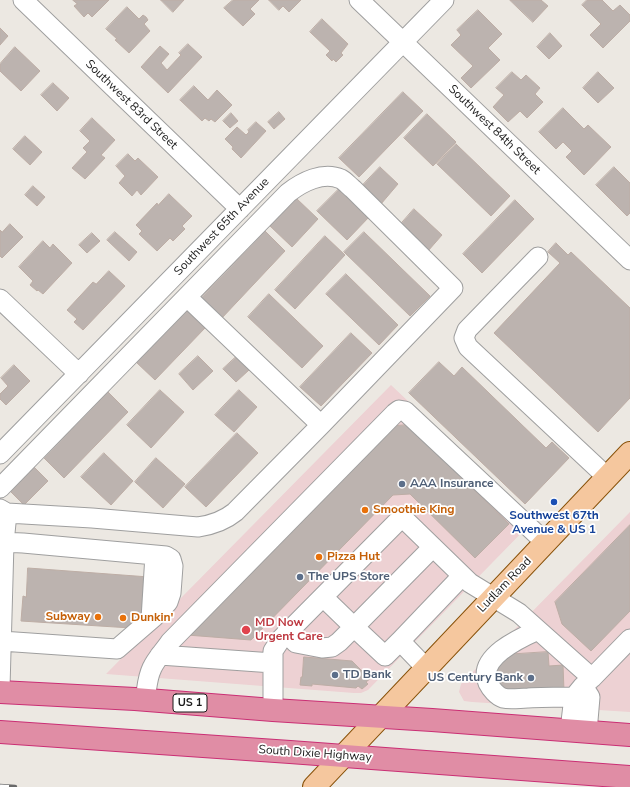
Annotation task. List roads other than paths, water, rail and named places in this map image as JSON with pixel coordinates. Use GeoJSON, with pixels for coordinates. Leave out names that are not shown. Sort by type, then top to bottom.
{"type":"FeatureCollection","features":[{"type":"Feature","properties":{"kind":"highway","name":"US 1"},"geometry":{"type":"LineString","coordinates":[[0,692],[145,700],[630,734]]}},
{"type":"Feature","properties":{"kind":"highway","name":"South Dixie Highway"},"geometry":{"type":"LineString","coordinates":[[0,732],[630,777]]}},
{"type":"Feature","properties":{"kind":"highway"},"geometry":{"type":"LineString","coordinates":[[593,775],[629,787]]}},
{"type":"Feature","properties":{"kind":"main road","name":"Ludlam Road"},"geometry":{"type":"LineString","coordinates":[[314,787],[607,477],[628,458]]}},
{"type":"Feature","properties":{"kind":"street","name":"Southwest 83rd Street"},"geometry":{"type":"LineString","coordinates":[[23,0],[240,209]]}},
{"type":"Feature","properties":{"kind":"street","name":"Southwest 84th Street"},"geometry":{"type":"LineString","coordinates":[[359,0],[630,260]]}},
{"type":"Feature","properties":{"kind":"street","name":"Southwest 65th Avenue"},"geometry":{"type":"LineString","coordinates":[[0,454],[444,0]]}},
{"type":"Feature","properties":{"kind":"street"},"geometry":{"type":"LineString","coordinates":[[0,488],[288,193],[298,185],[315,178],[330,176],[342,179],[453,288],[235,512],[221,521],[198,527],[4,511],[2,542],[0,688]]}},
{"type":"Feature","properties":{"kind":"street"},"geometry":{"type":"LineString","coordinates":[[538,257],[467,330],[464,338],[468,347],[607,477]]}},
{"type":"Feature","properties":{"kind":"street"},"geometry":{"type":"LineString","coordinates":[[187,297],[321,425]]}},
{"type":"Feature","properties":{"kind":"street"},"geometry":{"type":"LineString","coordinates":[[0,299],[79,374]]}},
{"type":"Feature","properties":{"kind":"street"},"geometry":{"type":"LineString","coordinates":[[145,700],[151,669],[170,642],[399,410],[405,411],[545,542]]}},
{"type":"Feature","properties":{"kind":"street"},"geometry":{"type":"LineString","coordinates":[[273,710],[273,651],[281,639],[402,517],[470,583],[519,614],[538,630],[590,697],[579,731]]}},
{"type":"Feature","properties":{"kind":"street"},"geometry":{"type":"LineString","coordinates":[[1,641],[117,649],[155,615],[163,557],[2,542]]}},
{"type":"Feature","properties":{"kind":"street"},"geometry":{"type":"LineString","coordinates":[[286,633],[296,643],[322,648],[332,647],[339,642],[433,547]]}},
{"type":"Feature","properties":{"kind":"street"},"geometry":{"type":"LineString","coordinates":[[323,597],[385,656],[462,576]]}},
{"type":"Feature","properties":{"kind":"street"},"geometry":{"type":"LineString","coordinates":[[538,630],[511,643],[488,664],[486,672],[490,688],[502,698],[513,698],[583,687],[630,639]]}},
{"type":"Feature","properties":{"kind":"street"},"geometry":{"type":"LineString","coordinates":[[400,641],[426,668]]}},
{"type":"Feature","properties":{"kind":"street"},"geometry":{"type":"LineString","coordinates":[[160,655],[273,663]]}},
{"type":"Feature","properties":{"kind":"railway"},"geometry":{"type":"LineString","coordinates":[[0,786],[15,787]]}},
{"type":"Feature","properties":{"kind":"place","name":"AAA Insurance"},"geometry":{"type":"Point","coordinates":[402,484]}},
{"type":"Feature","properties":{"kind":"place","name":"Southwest 67th Avenue & US 1"},"geometry":{"type":"Point","coordinates":[554,502]}},
{"type":"Feature","properties":{"kind":"place","name":"Smoothie King"},"geometry":{"type":"Point","coordinates":[365,510]}},
{"type":"Feature","properties":{"kind":"place","name":"Pizza Hut"},"geometry":{"type":"Point","coordinates":[319,557]}},
{"type":"Feature","properties":{"kind":"place","name":"The UPS Store"},"geometry":{"type":"Point","coordinates":[300,577]}},
{"type":"Feature","properties":{"kind":"place","name":"Subway"},"geometry":{"type":"Point","coordinates":[98,617]}},
{"type":"Feature","properties":{"kind":"place","name":"Dunkin'"},"geometry":{"type":"Point","coordinates":[123,618]}},
{"type":"Feature","properties":{"kind":"place","name":"MD Now Urgent Care"},"geometry":{"type":"Point","coordinates":[246,630]}},
{"type":"Feature","properties":{"kind":"place","name":"TD Bank"},"geometry":{"type":"Point","coordinates":[335,675]}},
{"type":"Feature","properties":{"kind":"place","name":"US Century Bank"},"geometry":{"type":"Point","coordinates":[531,678]}}]}
